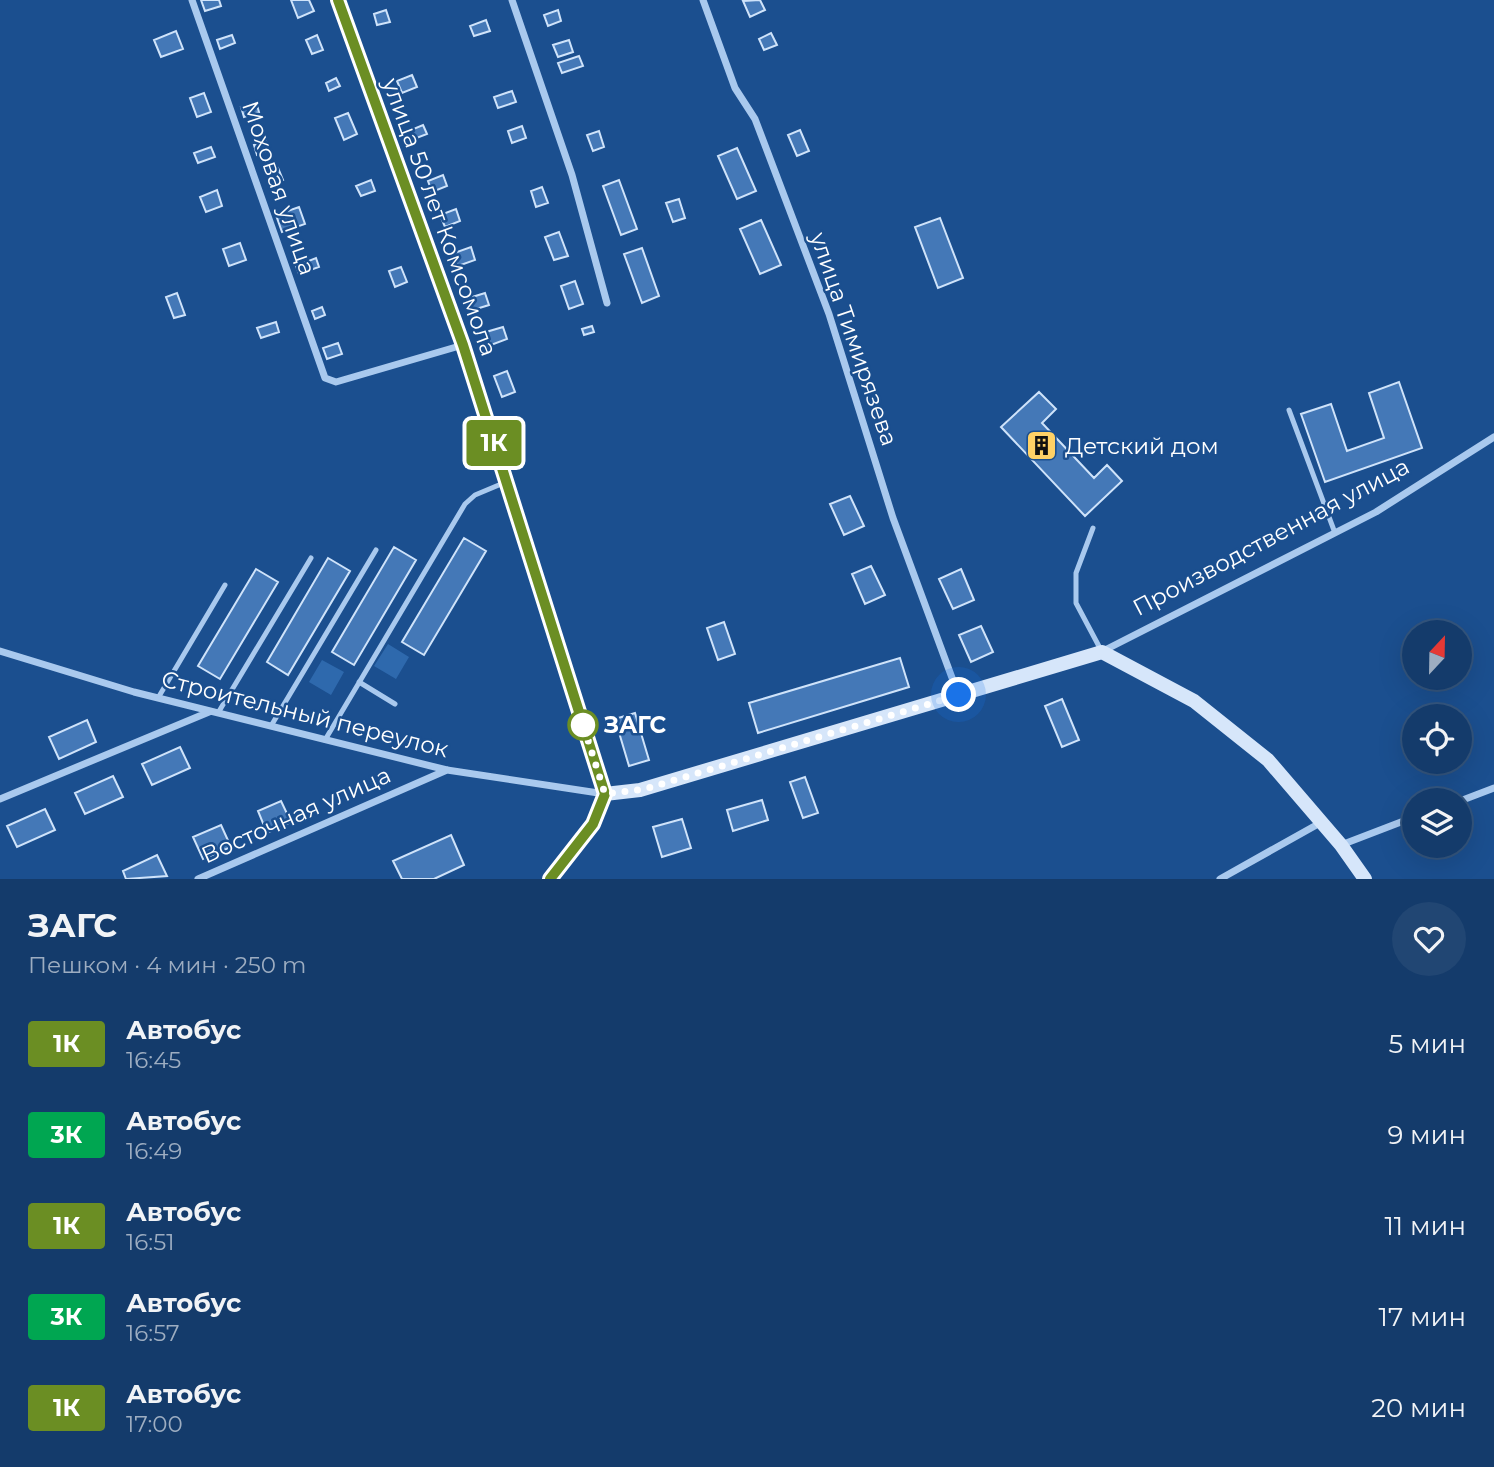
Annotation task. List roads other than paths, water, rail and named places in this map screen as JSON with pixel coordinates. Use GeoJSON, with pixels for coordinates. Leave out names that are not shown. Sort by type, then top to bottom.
{"type":"FeatureCollection","features":[{"type":"Feature","properties":{"kind":"street","name":"Моховая улица"},"geometry":{"type":"LineString","coordinates":[[192,0],[325,378],[336,382],[463,345]]}},
{"type":"Feature","properties":{"kind":"street","name":"улица 50 лет Комсомола"},"geometry":{"type":"LineString","coordinates":[[338,0],[463,345],[605,794]]}},
{"type":"Feature","properties":{"kind":"street"},"geometry":{"type":"LineString","coordinates":[[512,0],[572,175],[607,303]]}},
{"type":"Feature","properties":{"kind":"street","name":"улица Тимирязева"},"geometry":{"type":"LineString","coordinates":[[703,0],[735,88],[755,119],[829,314],[893,517],[959,695]]}},
{"type":"Feature","properties":{"kind":"street","name":"Производственная улица"},"geometry":{"type":"LineString","coordinates":[[605,794],[645,789],[1102,652],[1376,512],[1494,437]]}},
{"type":"Feature","properties":{"kind":"street","name":"Строительный переулок"},"geometry":{"type":"LineString","coordinates":[[0,651],[158,698],[447,770],[605,794]]}},
{"type":"Feature","properties":{"kind":"street"},"geometry":{"type":"LineString","coordinates":[[1102,652],[1194,701],[1268,760],[1320,823],[1342,845],[1365,879]]}},
{"type":"Feature","properties":{"kind":"street"},"geometry":{"type":"LineString","coordinates":[[0,799],[214,712]]}},
{"type":"Feature","properties":{"kind":"street","name":"Восточная улица"},"geometry":{"type":"LineString","coordinates":[[198,879],[447,770]]}},
{"type":"Feature","properties":{"kind":"street"},"geometry":{"type":"LineString","coordinates":[[1472,797],[1494,789]]}},
{"type":"Feature","properties":{"kind":"street"},"geometry":{"type":"LineString","coordinates":[[551,879],[593,824],[605,794]]}},
{"type":"Feature","properties":{"kind":"street"},"geometry":{"type":"LineString","coordinates":[[1342,845],[1402,822]]}},
{"type":"Feature","properties":{"kind":"street"},"geometry":{"type":"LineString","coordinates":[[1220,879],[1320,823]]}},
{"type":"Feature","properties":{"kind":"lane"},"geometry":{"type":"LineString","coordinates":[[1289,410],[1335,533]]}},
{"type":"Feature","properties":{"kind":"lane"},"geometry":{"type":"LineString","coordinates":[[325,740],[469,499],[506,482]]}},
{"type":"Feature","properties":{"kind":"lane"},"geometry":{"type":"LineString","coordinates":[[1093,527],[1076,573],[1076,603],[1102,652]]}},
{"type":"Feature","properties":{"kind":"lane"},"geometry":{"type":"LineString","coordinates":[[271,726],[376,550]]}},
{"type":"Feature","properties":{"kind":"lane"},"geometry":{"type":"LineString","coordinates":[[214,712],[311,558]]}},
{"type":"Feature","properties":{"kind":"lane"},"geometry":{"type":"LineString","coordinates":[[158,698],[225,585]]}},
{"type":"Feature","properties":{"kind":"lane"},"geometry":{"type":"LineString","coordinates":[[359,682],[395,704]]}},
{"type":"Feature","properties":{"kind":"place","name":"Детский дом"},"geometry":{"type":"Point","coordinates":[1042,446]}},
{"type":"Feature","properties":{"kind":"place","name":"ЗАГС"},"geometry":{"type":"Point","coordinates":[583,725]}}]}
